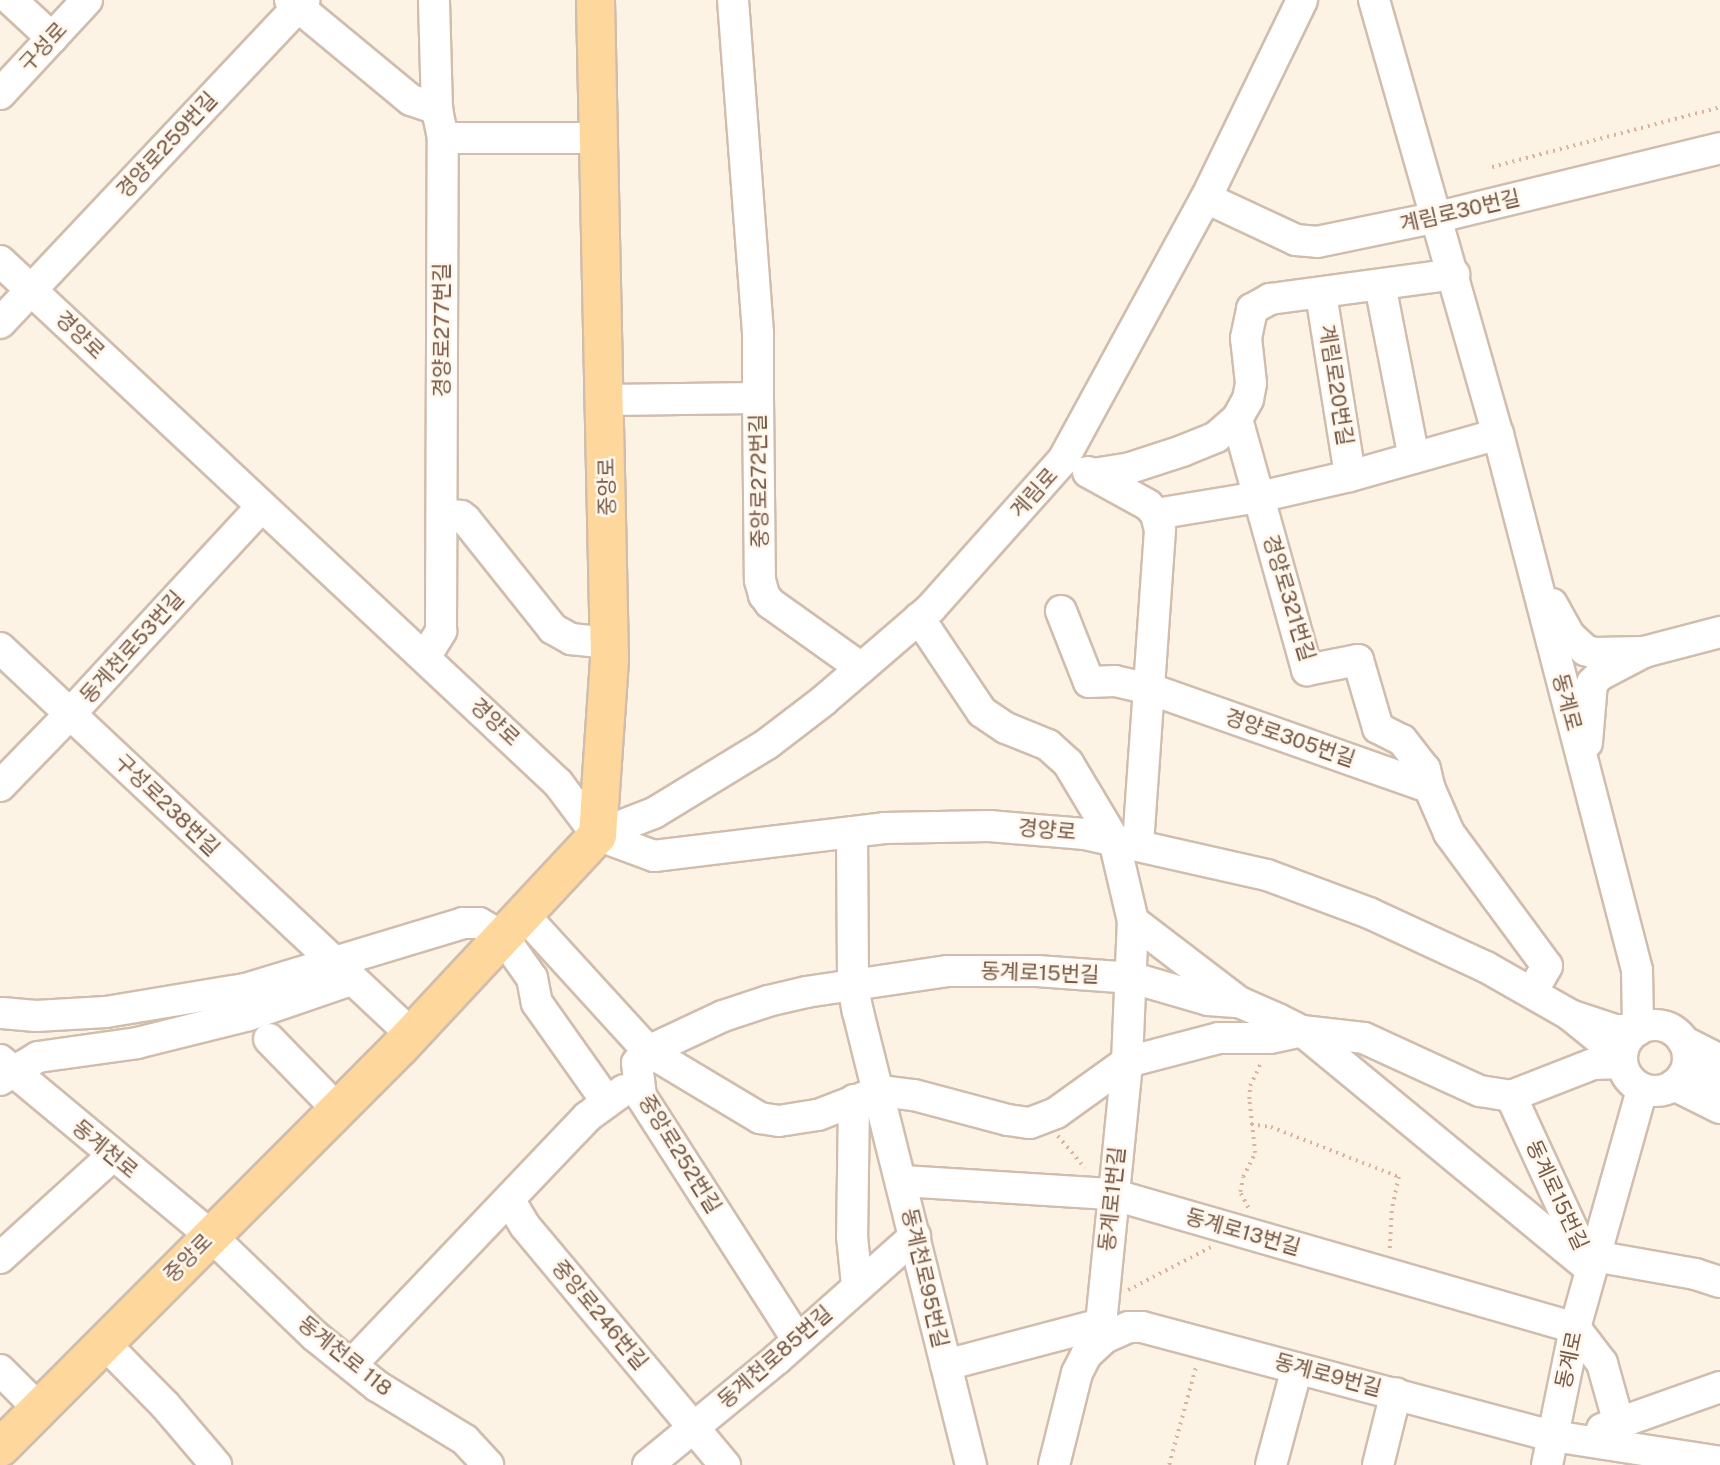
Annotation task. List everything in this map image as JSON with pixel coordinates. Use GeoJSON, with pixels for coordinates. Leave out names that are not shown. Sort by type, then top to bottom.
{"type":"FeatureCollection","features":[{"type":"Feature","properties":{"kind":"main road","name":"중앙로"},"geometry":{"type":"LineString","coordinates":[[0,1447],[411,1034],[597,835],[609,643],[606,400],[595,0]]}},
{"type":"Feature","properties":{"kind":"street"},"geometry":{"type":"LineString","coordinates":[[11,0],[52,38]]}},
{"type":"Feature","properties":{"kind":"street","name":"구성로"},"geometry":{"type":"LineString","coordinates":[[0,94],[87,0]]}},
{"type":"Feature","properties":{"kind":"street","name":"경양로277번길"},"geometry":{"type":"LineString","coordinates":[[425,657],[441,631],[443,138],[437,109],[434,0]]}},
{"type":"Feature","properties":{"kind":"street"},"geometry":{"type":"LineString","coordinates":[[733,0],[758,334],[758,398]]}},
{"type":"Feature","properties":{"kind":"street","name":"계림로"},"geometry":{"type":"LineString","coordinates":[[597,835],[654,813],[767,744],[919,618],[1063,460],[1206,198],[1302,0]]}},
{"type":"Feature","properties":{"kind":"street","name":"동계로"},"geometry":{"type":"LineString","coordinates":[[1374,0],[1498,434],[1637,970]]}},
{"type":"Feature","properties":{"kind":"street"},"geometry":{"type":"LineString","coordinates":[[297,2],[411,100],[437,109]]}},
{"type":"Feature","properties":{"kind":"street","name":"경양로259번길"},"geometry":{"type":"LineString","coordinates":[[0,323],[297,2]]}},
{"type":"Feature","properties":{"kind":"street"},"geometry":{"type":"LineString","coordinates":[[443,138],[598,138]]}},
{"type":"Feature","properties":{"kind":"street","name":"계림로30번길"},"geometry":{"type":"LineString","coordinates":[[1206,198],[1296,240],[1309,242],[1438,217],[1720,148]]}},
{"type":"Feature","properties":{"kind":"street","name":"경양로"},"geometry":{"type":"LineString","coordinates":[[0,261],[558,783],[597,835],[654,856],[852,832],[989,826],[1044,829],[1126,842],[1267,875],[1318,894],[1416,934],[1532,992],[1570,1015]]}},
{"type":"Feature","properties":{"kind":"street","name":"계림로20번길"},"geometry":{"type":"LineString","coordinates":[[1237,419],[1248,399],[1251,383],[1246,338],[1252,309],[1270,299],[1454,274]]}},
{"type":"Feature","properties":{"kind":"street"},"geometry":{"type":"LineString","coordinates":[[1380,285],[1414,458]]}},
{"type":"Feature","properties":{"kind":"street","name":"계림로20번길"},"geometry":{"type":"LineString","coordinates":[[1321,294],[1350,476]]}},
{"type":"Feature","properties":{"kind":"street","name":"중앙로272번길"},"geometry":{"type":"LineString","coordinates":[[606,400],[758,398],[761,588],[769,603],[861,668]]}},
{"type":"Feature","properties":{"kind":"street"},"geometry":{"type":"LineString","coordinates":[[1093,474],[1130,468],[1182,451],[1216,437],[1237,419]]}},
{"type":"Feature","properties":{"kind":"street","name":"경양로321번길"},"geometry":{"type":"LineString","coordinates":[[1237,419],[1307,670],[1359,660],[1378,728],[1402,740],[1425,769],[1429,787],[1449,832],[1547,965],[1532,992]]}},
{"type":"Feature","properties":{"kind":"street"},"geometry":{"type":"LineString","coordinates":[[1156,514],[1259,496],[1350,476],[1498,434]]}},
{"type":"Feature","properties":{"kind":"street"},"geometry":{"type":"LineString","coordinates":[[1063,460],[1148,505],[1156,514],[1160,530],[1150,690],[1126,842]]}},
{"type":"Feature","properties":{"kind":"street","name":"동계천로53번길"},"geometry":{"type":"LineString","coordinates":[[0,786],[261,507]]}},
{"type":"Feature","properties":{"kind":"street"},"geometry":{"type":"LineString","coordinates":[[442,514],[461,516],[466,520],[553,629],[571,639],[609,643]]}},
{"type":"Feature","properties":{"kind":"street"},"geometry":{"type":"LineString","coordinates":[[1534,573],[1570,636],[1586,650],[1594,653],[1644,652],[1720,632]]}},
{"type":"Feature","properties":{"kind":"street","name":"경양로305번길"},"geometry":{"type":"LineString","coordinates":[[1061,611],[1089,682],[1115,681],[1150,690],[1429,787]]}},
{"type":"Feature","properties":{"kind":"street","name":"경양로"},"geometry":{"type":"LineString","coordinates":[[919,618],[982,712],[1006,728],[1048,745],[1068,763],[1126,842]]}},
{"type":"Feature","properties":{"kind":"street","name":"구성로238번길"},"geometry":{"type":"LineString","coordinates":[[0,648],[411,1034]]}},
{"type":"Feature","properties":{"kind":"street"},"geometry":{"type":"LineString","coordinates":[[1586,771],[1592,683],[1644,652]]}},
{"type":"Feature","properties":{"kind":"street","name":"동계천로95번길"},"geometry":{"type":"LineString","coordinates":[[852,832],[853,985],[867,1095],[902,1181],[971,1465]]}},
{"type":"Feature","properties":{"kind":"street","name":"동계로1번길"},"geometry":{"type":"LineString","coordinates":[[1102,1331],[1106,1193],[1127,1062],[1133,978],[1133,921],[1126,842]]}},
{"type":"Feature","properties":{"kind":"street"},"geometry":{"type":"LineString","coordinates":[[1133,921],[1239,1002]]}},
{"type":"Feature","properties":{"kind":"street"},"geometry":{"type":"LineString","coordinates":[[342,972],[106,1013],[36,1016],[1,1005],[3,1068],[37,1057],[137,1043],[249,1015],[342,972],[463,923],[513,926],[648,1051],[760,1118],[779,1121],[818,1115],[867,1095],[914,1095],[1008,1120],[1030,1123],[1062,1109],[1127,1062]]}},
{"type":"Feature","properties":{"kind":"street"},"geometry":{"type":"LineString","coordinates":[[513,926],[532,978],[537,1003],[607,1102]]}},
{"type":"Feature","properties":{"kind":"street","name":"동계로15번길"},"geometry":{"type":"LineString","coordinates":[[648,1051],[723,1016],[768,1001],[853,985],[948,971],[989,970],[1133,978],[1208,1000],[1239,1002],[1302,1031],[1592,1262]]}},
{"type":"Feature","properties":{"kind":"street"},"geometry":{"type":"LineString","coordinates":[[1622,1063],[1625,1044],[1638,1030],[1637,970]]}},
{"type":"Feature","properties":{"kind":"street"},"geometry":{"type":"LineString","coordinates":[[1637,970],[1682,1039],[1688,1060],[1682,1079],[1674,1086]]}},
{"type":"Feature","properties":{"kind":"street"},"geometry":{"type":"LineString","coordinates":[[1570,1015],[1615,1030],[1638,1030],[1656,1025],[1673,1030],[1682,1039],[1720,1060]]}},
{"type":"Feature","properties":{"kind":"street"},"geometry":{"type":"LineString","coordinates":[[1570,1015],[1602,1041],[1622,1063],[1631,1082],[1642,1089],[1659,1091],[1674,1086],[1720,1081]]}},
{"type":"Feature","properties":{"kind":"street","name":"동계로15번길"},"geometry":{"type":"LineString","coordinates":[[1127,1062],[1219,1038],[1270,1038],[1302,1031],[1364,1038],[1480,1091],[1511,1096],[1592,1262]]}},
{"type":"Feature","properties":{"kind":"street"},"geometry":{"type":"LineString","coordinates":[[269,1039],[337,1109]]}},
{"type":"Feature","properties":{"kind":"street","name":"중앙로252번길"},"geometry":{"type":"LineString","coordinates":[[648,1051],[637,1063],[640,1096],[797,1339]]}},
{"type":"Feature","properties":{"kind":"street"},"geometry":{"type":"LineString","coordinates":[[1511,1096],[1593,1064],[1622,1063]]}},
{"type":"Feature","properties":{"kind":"street","name":"동계천로"},"geometry":{"type":"LineString","coordinates":[[3,1068],[211,1236]]}},
{"type":"Feature","properties":{"kind":"street"},"geometry":{"type":"LineString","coordinates":[[351,1365],[510,1201],[587,1116],[638,1081]]}},
{"type":"Feature","properties":{"kind":"street"},"geometry":{"type":"LineString","coordinates":[[1674,1086],[1720,1108]]}},
{"type":"Feature","properties":{"kind":"street","name":"동계로"},"geometry":{"type":"LineString","coordinates":[[1550,1451],[1575,1328],[1642,1089]]}},
{"type":"Feature","properties":{"kind":"street"},"geometry":{"type":"LineString","coordinates":[[857,1285],[852,1236],[867,1095]]}},
{"type":"Feature","properties":{"kind":"street"},"geometry":{"type":"LineString","coordinates":[[0,1258],[112,1156]]}},
{"type":"Feature","properties":{"kind":"street","name":"동계로13번길"},"geometry":{"type":"LineString","coordinates":[[902,1181],[1106,1193],[1575,1328]]}},
{"type":"Feature","properties":{"kind":"street","name":"중앙로246번길"},"geometry":{"type":"LineString","coordinates":[[510,1201],[525,1226],[693,1427]]}},
{"type":"Feature","properties":{"kind":"street","name":"동계천로 118"},"geometry":{"type":"LineString","coordinates":[[211,1236],[314,1336],[377,1386],[465,1440],[488,1465]]}},
{"type":"Feature","properties":{"kind":"street","name":"동계천로85번길"},"geometry":{"type":"LineString","coordinates":[[648,1465],[915,1236]]}},
{"type":"Feature","properties":{"kind":"street"},"geometry":{"type":"LineString","coordinates":[[1592,1262],[1695,1274],[1720,1282]]}},
{"type":"Feature","properties":{"kind":"street","name":"동계로9번길"},"geometry":{"type":"LineString","coordinates":[[946,1365],[1102,1331],[1142,1327],[1396,1393],[1550,1451],[1662,1453],[1720,1462]]}},
{"type":"Feature","properties":{"kind":"street"},"geometry":{"type":"LineString","coordinates":[[1575,1328],[1602,1363],[1619,1424]]}},
{"type":"Feature","properties":{"kind":"street"},"geometry":{"type":"LineString","coordinates":[[1054,1465],[1077,1373],[1102,1331]]}},
{"type":"Feature","properties":{"kind":"street"},"geometry":{"type":"LineString","coordinates":[[103,1342],[165,1405],[216,1465]]}},
{"type":"Feature","properties":{"kind":"street"},"geometry":{"type":"LineString","coordinates":[[1271,1465],[1297,1367]]}},
{"type":"Feature","properties":{"kind":"street"},"geometry":{"type":"LineString","coordinates":[[0,1370],[38,1408]]}},
{"type":"Feature","properties":{"kind":"street"},"geometry":{"type":"LineString","coordinates":[[1550,1451],[1720,1388]]}},
{"type":"Feature","properties":{"kind":"street"},"geometry":{"type":"LineString","coordinates":[[1378,1465],[1396,1393]]}},
{"type":"Feature","properties":{"kind":"street"},"geometry":{"type":"LineString","coordinates":[[1662,1453],[1653,1428],[1663,1408]]}},
{"type":"Feature","properties":{"kind":"street"},"geometry":{"type":"LineString","coordinates":[[693,1427],[725,1465]]}},
{"type":"Feature","properties":{"kind":"path"},"geometry":{"type":"LineString","coordinates":[[1492,167],[1720,107]]}},
{"type":"Feature","properties":{"kind":"path"},"geometry":{"type":"LineString","coordinates":[[1102,1331],[1130,1288],[1198,1256],[1235,1229],[1251,1213],[1240,1192],[1243,1177],[1255,1153],[1250,1086],[1270,1038]]}},
{"type":"Feature","properties":{"kind":"path"},"geometry":{"type":"LineString","coordinates":[[1042,1119],[1075,1153],[1106,1193]]}},
{"type":"Feature","properties":{"kind":"path"},"geometry":{"type":"LineString","coordinates":[[1251,1124],[1271,1127],[1399,1177],[1384,1272]]}},
{"type":"Feature","properties":{"kind":"path"},"geometry":{"type":"LineString","coordinates":[[1169,1465],[1203,1341]]}}]}
